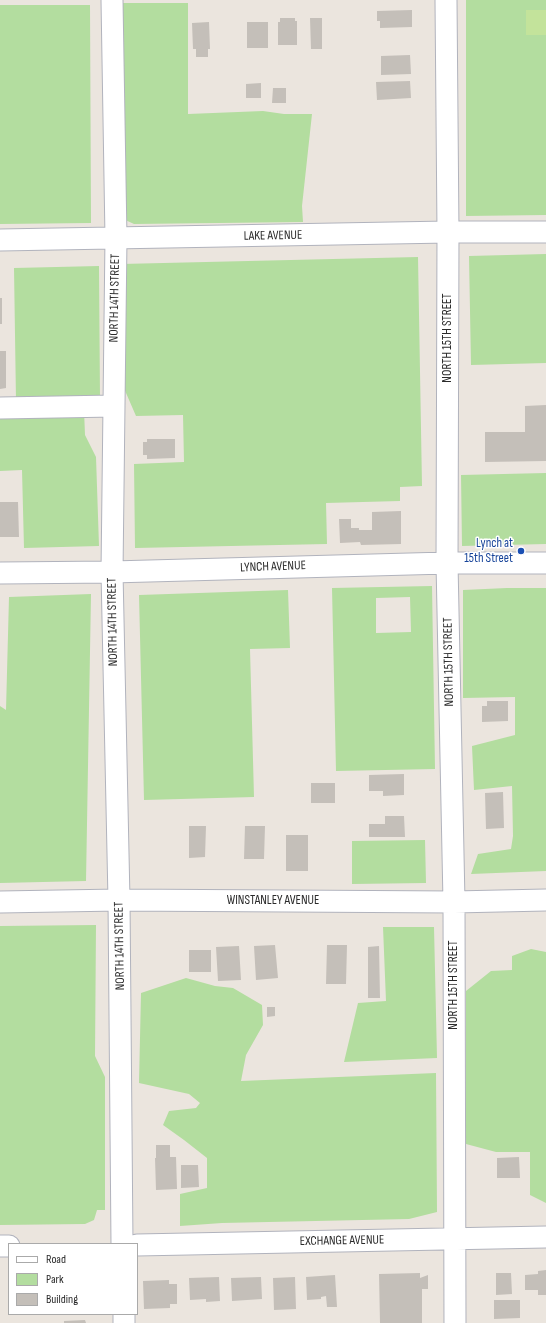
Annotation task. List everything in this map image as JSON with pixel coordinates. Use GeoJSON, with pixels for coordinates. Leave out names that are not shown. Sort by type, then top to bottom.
{"type":"FeatureCollection","features":[{"type":"Feature","properties":{"kind":"street","name":"NORTH 14TH STREET"},"geometry":{"type":"LineString","coordinates":[[112,0],[116,238],[112,572],[119,900],[122,1243]]}},
{"type":"Feature","properties":{"kind":"street","name":"NORTH 15TH STREET"},"geometry":{"type":"LineString","coordinates":[[446,0],[448,232],[447,563],[454,902],[455,1323]]}},
{"type":"Feature","properties":{"kind":"street","name":"LAKE AVENUE"},"geometry":{"type":"LineString","coordinates":[[0,240],[448,232],[546,232]]}},
{"type":"Feature","properties":{"kind":"street"},"geometry":{"type":"LineString","coordinates":[[0,408],[114,406]]}},
{"type":"Feature","properties":{"kind":"street","name":"LYNCH AVENUE"},"geometry":{"type":"LineString","coordinates":[[0,573],[112,572],[447,563],[546,563]]}},
{"type":"Feature","properties":{"kind":"street","name":"WINSTANLEY AVENUE"},"geometry":{"type":"LineString","coordinates":[[0,902],[119,900],[454,902],[546,900]]}},
{"type":"Feature","properties":{"kind":"street","name":"EXCHANGE AVENUE"},"geometry":{"type":"LineString","coordinates":[[138,1245],[546,1237]]}},
{"type":"Feature","properties":{"kind":"green space"},"geometry":{"type":"Polygon","coordinates":[[[466,0],[546,0],[546,10],[526,11],[526,35],[546,35],[546,215],[466,216],[466,0]]]}},
{"type":"Feature","properties":{"kind":"green space"},"geometry":{"type":"Polygon","coordinates":[[[120,3],[188,3],[188,114],[263,111],[284,114],[312,114],[302,206],[303,222],[134,224],[121,218],[120,3]]]}},
{"type":"Feature","properties":{"kind":"green space"},"geometry":{"type":"Polygon","coordinates":[[[0,5],[90,5],[91,223],[0,224],[0,5]]]}},
{"type":"Feature","properties":{"kind":"green space"},"geometry":{"type":"Polygon","coordinates":[[[526,10],[546,10],[546,35],[526,35],[526,10]]]}},
{"type":"Feature","properties":{"kind":"green space"},"geometry":{"type":"Polygon","coordinates":[[[546,254],[546,363],[471,365],[469,256],[546,254]]]}},
{"type":"Feature","properties":{"kind":"green space"},"geometry":{"type":"Polygon","coordinates":[[[418,257],[422,486],[400,487],[400,501],[326,503],[327,544],[135,548],[134,464],[184,462],[183,415],[136,416],[123,386],[121,264],[418,257]]]}},
{"type":"Feature","properties":{"kind":"green space"},"geometry":{"type":"Polygon","coordinates":[[[99,266],[100,399],[16,401],[14,268],[99,266]]]}},
{"type":"Feature","properties":{"kind":"green space"},"geometry":{"type":"Polygon","coordinates":[[[84,410],[85,435],[96,457],[99,546],[24,548],[22,470],[0,471],[0,413],[84,410]]]}},
{"type":"Feature","properties":{"kind":"green space"},"geometry":{"type":"Polygon","coordinates":[[[546,473],[546,544],[462,546],[461,475],[546,473]]]}},
{"type":"Feature","properties":{"kind":"green space"},"geometry":{"type":"Polygon","coordinates":[[[432,586],[435,769],[336,771],[332,588],[432,586]],[[410,597],[376,598],[376,633],[411,632],[410,597]]]}},
{"type":"Feature","properties":{"kind":"green space"},"geometry":{"type":"Polygon","coordinates":[[[546,588],[546,871],[471,874],[478,854],[511,849],[513,836],[512,786],[474,790],[472,746],[515,735],[515,697],[463,698],[463,590],[546,588]]]}},
{"type":"Feature","properties":{"kind":"green space"},"geometry":{"type":"Polygon","coordinates":[[[288,590],[290,648],[250,649],[254,797],[144,800],[139,595],[288,590]]]}},
{"type":"Feature","properties":{"kind":"green space"},"geometry":{"type":"Polygon","coordinates":[[[91,594],[86,881],[0,883],[0,706],[6,710],[9,597],[91,594]]]}},
{"type":"Feature","properties":{"kind":"green space"},"geometry":{"type":"Polygon","coordinates":[[[425,840],[426,883],[352,884],[352,841],[425,840]]]}},
{"type":"Feature","properties":{"kind":"green space"},"geometry":{"type":"Polygon","coordinates":[[[96,925],[95,1056],[105,1077],[105,1210],[97,1210],[94,1220],[85,1224],[0,1225],[0,926],[96,925]]]}},
{"type":"Feature","properties":{"kind":"green space"},"geometry":{"type":"Polygon","coordinates":[[[383,927],[434,927],[437,1058],[344,1062],[358,1003],[386,1001],[383,927]]]}},
{"type":"Feature","properties":{"kind":"green space"},"geometry":{"type":"Polygon","coordinates":[[[531,949],[546,952],[546,1203],[530,1195],[530,1152],[496,1152],[466,1144],[466,991],[491,971],[512,970],[512,956],[531,949]]]}},
{"type":"Feature","properties":{"kind":"green space"},"geometry":{"type":"Polygon","coordinates":[[[186,978],[215,986],[233,988],[262,1005],[263,1025],[246,1055],[241,1081],[436,1073],[437,1212],[409,1219],[222,1223],[180,1226],[180,1194],[207,1188],[207,1158],[163,1125],[169,1111],[196,1108],[200,1103],[189,1094],[139,1083],[141,993],[186,978]]]}},
{"type":"Feature","properties":{"kind":"building"},"geometry":{"type":"Polygon","coordinates":[[[412,10],[412,27],[380,28],[380,21],[377,21],[377,11],[412,10]]]}},
{"type":"Feature","properties":{"kind":"building"},"geometry":{"type":"Polygon","coordinates":[[[280,18],[295,18],[295,21],[297,21],[297,45],[278,45],[278,22],[280,22],[280,18]]]}},
{"type":"Feature","properties":{"kind":"building"},"geometry":{"type":"Polygon","coordinates":[[[310,18],[322,18],[322,49],[311,49],[310,18]]]}},
{"type":"Feature","properties":{"kind":"building"},"geometry":{"type":"Polygon","coordinates":[[[209,22],[210,49],[208,49],[208,57],[196,57],[196,49],[193,49],[192,23],[209,22]]]}},
{"type":"Feature","properties":{"kind":"building"},"geometry":{"type":"Polygon","coordinates":[[[247,22],[268,22],[268,48],[247,48],[247,22]]]}},
{"type":"Feature","properties":{"kind":"building"},"geometry":{"type":"Polygon","coordinates":[[[410,55],[411,74],[381,75],[381,56],[410,55]]]}},
{"type":"Feature","properties":{"kind":"building"},"geometry":{"type":"Polygon","coordinates":[[[410,81],[411,98],[377,100],[376,82],[410,81]]]}},
{"type":"Feature","properties":{"kind":"building"},"geometry":{"type":"Polygon","coordinates":[[[261,83],[261,98],[246,98],[246,84],[261,83]]]}},
{"type":"Feature","properties":{"kind":"building"},"geometry":{"type":"Polygon","coordinates":[[[273,88],[286,88],[286,103],[272,103],[273,88]]]}},
{"type":"Feature","properties":{"kind":"building"},"geometry":{"type":"Polygon","coordinates":[[[0,298],[2,298],[2,324],[0,324],[0,298]]]}},
{"type":"Feature","properties":{"kind":"building"},"geometry":{"type":"Polygon","coordinates":[[[0,351],[6,351],[6,388],[0,389],[0,351]]]}},
{"type":"Feature","properties":{"kind":"building"},"geometry":{"type":"Polygon","coordinates":[[[546,405],[546,461],[485,462],[485,432],[525,432],[525,406],[546,405]]]}},
{"type":"Feature","properties":{"kind":"building"},"geometry":{"type":"Polygon","coordinates":[[[147,439],[175,439],[175,458],[147,459],[147,455],[143,455],[143,442],[147,442],[147,439]]]}},
{"type":"Feature","properties":{"kind":"building"},"geometry":{"type":"Polygon","coordinates":[[[0,502],[18,502],[19,537],[0,537],[0,502]]]}},
{"type":"Feature","properties":{"kind":"building"},"geometry":{"type":"Polygon","coordinates":[[[401,511],[401,544],[361,545],[360,542],[340,543],[339,519],[351,519],[351,528],[359,528],[359,530],[372,530],[372,512],[401,511]]]}},
{"type":"Feature","properties":{"kind":"building"},"geometry":{"type":"Polygon","coordinates":[[[487,701],[508,701],[508,721],[482,722],[482,706],[487,706],[487,701]]]}},
{"type":"Feature","properties":{"kind":"building"},"geometry":{"type":"Polygon","coordinates":[[[404,774],[404,795],[383,796],[383,791],[369,791],[369,775],[404,774]]]}},
{"type":"Feature","properties":{"kind":"building"},"geometry":{"type":"Polygon","coordinates":[[[311,783],[335,783],[335,803],[311,803],[311,783]]]}},
{"type":"Feature","properties":{"kind":"building"},"geometry":{"type":"Polygon","coordinates":[[[503,792],[504,828],[486,829],[485,793],[503,792]]]}},
{"type":"Feature","properties":{"kind":"building"},"geometry":{"type":"Polygon","coordinates":[[[385,816],[404,816],[405,837],[369,837],[369,824],[385,824],[385,816]]]}},
{"type":"Feature","properties":{"kind":"building"},"geometry":{"type":"Polygon","coordinates":[[[189,826],[206,826],[205,857],[189,858],[189,826]]]}},
{"type":"Feature","properties":{"kind":"building"},"geometry":{"type":"Polygon","coordinates":[[[245,826],[265,826],[264,859],[244,859],[245,826]]]}},
{"type":"Feature","properties":{"kind":"building"},"geometry":{"type":"Polygon","coordinates":[[[286,835],[308,835],[308,871],[286,871],[286,835]]]}},
{"type":"Feature","properties":{"kind":"building"},"geometry":{"type":"Polygon","coordinates":[[[275,945],[278,978],[256,980],[254,946],[275,945]]]}},
{"type":"Feature","properties":{"kind":"building"},"geometry":{"type":"Polygon","coordinates":[[[327,945],[347,945],[346,984],[326,984],[327,945]]]}},
{"type":"Feature","properties":{"kind":"building"},"geometry":{"type":"Polygon","coordinates":[[[239,946],[241,980],[218,981],[216,947],[239,946]]]}},
{"type":"Feature","properties":{"kind":"building"},"geometry":{"type":"Polygon","coordinates":[[[379,946],[380,998],[368,998],[368,947],[379,946]]]}},
{"type":"Feature","properties":{"kind":"building"},"geometry":{"type":"Polygon","coordinates":[[[189,950],[211,950],[211,972],[189,972],[189,950]]]}},
{"type":"Feature","properties":{"kind":"building"},"geometry":{"type":"Polygon","coordinates":[[[267,1007],[275,1007],[275,1016],[267,1017],[267,1007]]]}},
{"type":"Feature","properties":{"kind":"building"},"geometry":{"type":"Polygon","coordinates":[[[156,1145],[170,1145],[170,1157],[176,1157],[177,1189],[156,1190],[156,1145]]]}},
{"type":"Feature","properties":{"kind":"building"},"geometry":{"type":"Polygon","coordinates":[[[519,1157],[520,1178],[497,1178],[497,1158],[519,1157]]]}},
{"type":"Feature","properties":{"kind":"building"},"geometry":{"type":"Polygon","coordinates":[[[181,1165],[198,1165],[199,1187],[181,1188],[181,1165]]]}},
{"type":"Feature","properties":{"kind":"building"},"geometry":{"type":"Polygon","coordinates":[[[546,1270],[546,1295],[538,1295],[538,1290],[525,1290],[525,1275],[538,1274],[538,1271],[546,1270]]]}},
{"type":"Feature","properties":{"kind":"building"},"geometry":{"type":"Polygon","coordinates":[[[420,1273],[420,1278],[428,1275],[428,1289],[422,1289],[422,1323],[380,1323],[379,1274],[420,1273]]]}},
{"type":"Feature","properties":{"kind":"building"},"geometry":{"type":"Polygon","coordinates":[[[496,1273],[511,1273],[512,1294],[496,1295],[496,1273]]]}},
{"type":"Feature","properties":{"kind":"building"},"geometry":{"type":"Polygon","coordinates":[[[335,1275],[337,1307],[327,1307],[326,1296],[321,1297],[321,1299],[307,1300],[306,1277],[335,1275]]]}},
{"type":"Feature","properties":{"kind":"building"},"geometry":{"type":"Polygon","coordinates":[[[219,1277],[220,1301],[206,1302],[206,1299],[190,1300],[189,1278],[219,1277]]]}},
{"type":"Feature","properties":{"kind":"building"},"geometry":{"type":"Polygon","coordinates":[[[261,1277],[262,1299],[232,1301],[231,1278],[261,1277]]]}},
{"type":"Feature","properties":{"kind":"building"},"geometry":{"type":"Polygon","coordinates":[[[295,1277],[296,1309],[274,1310],[273,1278],[295,1277]]]}},
{"type":"Feature","properties":{"kind":"building"},"geometry":{"type":"Polygon","coordinates":[[[169,1280],[169,1284],[177,1284],[177,1304],[170,1304],[170,1308],[144,1309],[143,1281],[169,1280]]]}},
{"type":"Feature","properties":{"kind":"building"},"geometry":{"type":"Polygon","coordinates":[[[494,1300],[520,1300],[520,1318],[494,1319],[494,1300]]]}},
{"type":"Feature","properties":{"kind":"building"},"geometry":{"type":"Polygon","coordinates":[[[85,1320],[86,1323],[64,1323],[64,1321],[85,1320]]]}},
{"type":"Feature","properties":{"kind":"place","name":"Lynch at 15th Street"},"geometry":{"type":"Point","coordinates":[521,551]}}]}
